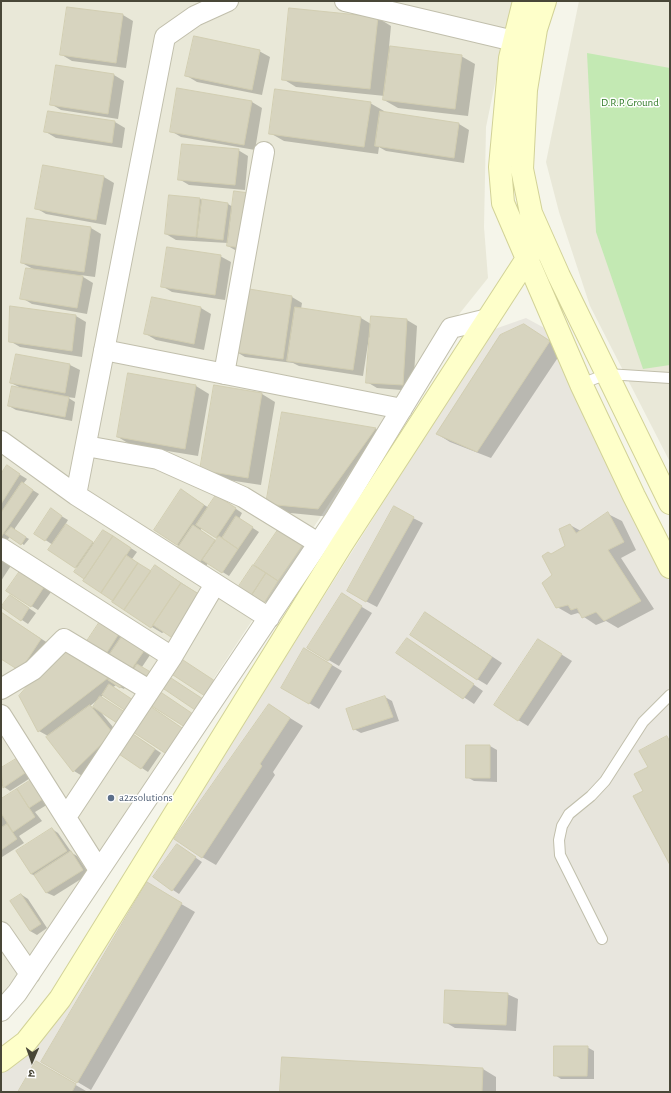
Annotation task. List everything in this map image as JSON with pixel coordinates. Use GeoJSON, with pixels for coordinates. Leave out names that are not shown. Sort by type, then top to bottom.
{"type":"FeatureCollection","features":[{"type":"Feature","properties":{"kind":"main road"},"geometry":{"type":"LineString","coordinates":[[524,1],[510,58],[500,167],[503,203],[581,384],[634,496],[670,567]]}},
{"type":"Feature","properties":{"kind":"main road"},"geometry":{"type":"LineString","coordinates":[[545,1],[536,29],[526,90],[522,169],[531,213],[558,276],[670,503]]}},
{"type":"Feature","properties":{"kind":"main road"},"geometry":{"type":"LineString","coordinates":[[1,1061],[26,1042],[60,999],[342,544],[542,237]]}},
{"type":"Feature","properties":{"kind":"street"},"geometry":{"type":"LineString","coordinates":[[76,496],[165,37],[194,16],[228,1]]}},
{"type":"Feature","properties":{"kind":"street"},"geometry":{"type":"LineString","coordinates":[[345,1],[514,41]]}},
{"type":"Feature","properties":{"kind":"street"},"geometry":{"type":"LineString","coordinates":[[224,374],[264,152]]}},
{"type":"Feature","properties":{"kind":"street"},"geometry":{"type":"LineString","coordinates":[[1,1011],[30,974],[318,543],[451,328],[488,319]]}},
{"type":"Feature","properties":{"kind":"street"},"geometry":{"type":"LineString","coordinates":[[104,350],[402,409]]}},
{"type":"Feature","properties":{"kind":"street"},"geometry":{"type":"LineString","coordinates":[[1,440],[76,496],[268,618]]}},
{"type":"Feature","properties":{"kind":"street"},"geometry":{"type":"LineString","coordinates":[[86,446],[158,459],[243,497],[318,543]]}},
{"type":"Feature","properties":{"kind":"street"},"geometry":{"type":"LineString","coordinates":[[1,548],[172,657]]}},
{"type":"Feature","properties":{"kind":"street"},"geometry":{"type":"LineString","coordinates":[[66,817],[172,657],[215,584]]}},
{"type":"Feature","properties":{"kind":"street"},"geometry":{"type":"LineString","coordinates":[[1,689],[33,670],[64,639],[150,690]]}},
{"type":"Feature","properties":{"kind":"street"},"geometry":{"type":"LineString","coordinates":[[1,715],[99,870]]}},
{"type":"Feature","properties":{"kind":"street"},"geometry":{"type":"LineString","coordinates":[[1,932],[30,974]]}},
{"type":"Feature","properties":{"kind":"lane"},"geometry":{"type":"LineString","coordinates":[[581,384],[607,374],[670,378]]}},
{"type":"Feature","properties":{"kind":"lane"},"geometry":{"type":"LineString","coordinates":[[602,939],[560,855],[559,840],[562,826],[569,814],[591,796],[605,781],[643,722],[670,695]]}},
{"type":"Feature","properties":{"kind":"shaded area"},"geometry":{"type":"Polygon","coordinates":[[[1,1],[512,1],[486,127],[484,227],[488,278],[432,348],[57,916],[1,997],[1,1]]]}},
{"type":"Feature","properties":{"kind":"shaded area"},"geometry":{"type":"Polygon","coordinates":[[[579,1],[670,1],[670,462],[590,306],[559,212],[546,162],[579,1]]]}},
{"type":"Feature","properties":{"kind":"shaded area"},"geometry":{"type":"Polygon","coordinates":[[[526,318],[550,331],[670,582],[670,1092],[1,1092],[1,1072],[52,1027],[492,330],[526,318]]]}},
{"type":"Feature","properties":{"kind":"green space","name":"D.R.P. Ground"},"geometry":{"type":"Polygon","coordinates":[[[587,53],[670,68],[670,365],[643,369],[596,232],[587,53]]]}},
{"type":"Feature","properties":{"kind":"building"},"geometry":{"type":"Polygon","coordinates":[[[67,7],[123,14],[116,63],[60,55],[67,7]]]}},
{"type":"Feature","properties":{"kind":"building"},"geometry":{"type":"Polygon","coordinates":[[[289,8],[378,17],[370,89],[282,80],[289,8]]]}},
{"type":"Feature","properties":{"kind":"building"},"geometry":{"type":"Polygon","coordinates":[[[194,36],[260,50],[252,90],[185,76],[194,36]]]}},
{"type":"Feature","properties":{"kind":"building"},"geometry":{"type":"Polygon","coordinates":[[[390,46],[462,55],[455,109],[383,100],[390,46]]]}},
{"type":"Feature","properties":{"kind":"building"},"geometry":{"type":"Polygon","coordinates":[[[56,65],[114,74],[108,114],[50,105],[56,65]]]}},
{"type":"Feature","properties":{"kind":"building"},"geometry":{"type":"Polygon","coordinates":[[[177,88],[252,101],[244,145],[170,132],[177,88]]]}},
{"type":"Feature","properties":{"kind":"building"},"geometry":{"type":"Polygon","coordinates":[[[275,89],[371,102],[364,147],[269,134],[275,89]]]}},
{"type":"Feature","properties":{"kind":"building"},"geometry":{"type":"Polygon","coordinates":[[[48,111],[115,121],[112,143],[44,132],[48,111]]]}},
{"type":"Feature","properties":{"kind":"building"},"geometry":{"type":"Polygon","coordinates":[[[380,111],[459,123],[454,158],[375,146],[380,111]]]}},
{"type":"Feature","properties":{"kind":"building"},"geometry":{"type":"Polygon","coordinates":[[[182,144],[239,149],[235,185],[178,180],[182,144]]]}},
{"type":"Feature","properties":{"kind":"building"},"geometry":{"type":"Polygon","coordinates":[[[43,165],[104,176],[96,220],[35,209],[43,165]]]}},
{"type":"Feature","properties":{"kind":"building"},"geometry":{"type":"Polygon","coordinates":[[[234,191],[249,193],[242,248],[227,246],[234,191]]]}},
{"type":"Feature","properties":{"kind":"building"},"geometry":{"type":"Polygon","coordinates":[[[169,195],[200,198],[196,237],[165,234],[169,195]]]}},
{"type":"Feature","properties":{"kind":"building"},"geometry":{"type":"Polygon","coordinates":[[[202,199],[228,203],[223,240],[197,237],[202,199]]]}},
{"type":"Feature","properties":{"kind":"building"},"geometry":{"type":"Polygon","coordinates":[[[27,218],[91,227],[84,272],[21,263],[27,218]]]}},
{"type":"Feature","properties":{"kind":"building"},"geometry":{"type":"Polygon","coordinates":[[[167,247],[221,255],[215,295],[161,287],[167,247]]]}},
{"type":"Feature","properties":{"kind":"building"},"geometry":{"type":"Polygon","coordinates":[[[26,268],[83,276],[77,308],[20,299],[26,268]]]}},
{"type":"Feature","properties":{"kind":"building"},"geometry":{"type":"Polygon","coordinates":[[[243,288],[292,296],[283,359],[234,352],[243,288]]]}},
{"type":"Feature","properties":{"kind":"building"},"geometry":{"type":"Polygon","coordinates":[[[152,297],[201,307],[194,344],[144,334],[152,297]]]}},
{"type":"Feature","properties":{"kind":"building"},"geometry":{"type":"Polygon","coordinates":[[[10,306],[76,315],[72,351],[9,342],[10,306]]]}},
{"type":"Feature","properties":{"kind":"building"},"geometry":{"type":"Polygon","coordinates":[[[295,307],[361,317],[353,370],[287,361],[295,307]]]}},
{"type":"Feature","properties":{"kind":"building"},"geometry":{"type":"Polygon","coordinates":[[[371,316],[407,319],[403,385],[366,383],[371,316]]]}},
{"type":"Feature","properties":{"kind":"building"},"geometry":{"type":"Polygon","coordinates":[[[524,324],[550,341],[477,452],[436,434],[500,335],[524,324]]]}},
{"type":"Feature","properties":{"kind":"building"},"geometry":{"type":"Polygon","coordinates":[[[16,354],[70,364],[65,393],[10,383],[16,354]]]}},
{"type":"Feature","properties":{"kind":"building"},"geometry":{"type":"Polygon","coordinates":[[[128,373],[196,385],[185,449],[117,437],[128,373]]]}},
{"type":"Feature","properties":{"kind":"building"},"geometry":{"type":"Polygon","coordinates":[[[214,385],[262,393],[248,478],[200,470],[214,385]]]}},
{"type":"Feature","properties":{"kind":"building"},"geometry":{"type":"Polygon","coordinates":[[[12,386],[69,397],[65,417],[8,406],[12,386]]]}},
{"type":"Feature","properties":{"kind":"building"},"geometry":{"type":"Polygon","coordinates":[[[282,412],[376,428],[318,509],[266,504],[282,412]]]}},
{"type":"Feature","properties":{"kind":"building"},"geometry":{"type":"Polygon","coordinates":[[[7,465],[20,474],[1,504],[1,474],[7,465]]]}},
{"type":"Feature","properties":{"kind":"building"},"geometry":{"type":"Polygon","coordinates":[[[22,482],[33,490],[1,537],[1,513],[22,482]]]}},
{"type":"Feature","properties":{"kind":"building"},"geometry":{"type":"Polygon","coordinates":[[[181,489],[204,505],[177,545],[154,530],[181,489]]]}},
{"type":"Feature","properties":{"kind":"building"},"geometry":{"type":"Polygon","coordinates":[[[216,495],[236,508],[216,538],[196,525],[216,495]]]}},
{"type":"Feature","properties":{"kind":"building"},"geometry":{"type":"Polygon","coordinates":[[[394,506],[414,517],[366,602],[347,591],[394,506]]]}},
{"type":"Feature","properties":{"kind":"building"},"geometry":{"type":"Polygon","coordinates":[[[51,508],[62,516],[45,541],[34,534],[51,508]]]}},
{"type":"Feature","properties":{"kind":"building"},"geometry":{"type":"Polygon","coordinates":[[[608,512],[624,542],[608,550],[641,601],[604,621],[596,612],[582,618],[577,608],[571,610],[568,605],[556,608],[542,583],[552,575],[542,556],[548,552],[551,554],[565,546],[559,529],[570,524],[576,533],[608,512]]]}},
{"type":"Feature","properties":{"kind":"building"},"geometry":{"type":"Polygon","coordinates":[[[236,516],[253,527],[238,549],[222,538],[236,516]]]}},
{"type":"Feature","properties":{"kind":"building"},"geometry":{"type":"Polygon","coordinates":[[[66,524],[93,542],[75,568],[48,550],[66,524]]]}},
{"type":"Feature","properties":{"kind":"building"},"geometry":{"type":"Polygon","coordinates":[[[282,524],[306,540],[278,581],[254,565],[282,524]]]}},
{"type":"Feature","properties":{"kind":"building"},"geometry":{"type":"Polygon","coordinates":[[[193,525],[215,540],[198,565],[176,550],[193,525]]]}},
{"type":"Feature","properties":{"kind":"building"},"geometry":{"type":"Polygon","coordinates":[[[11,527],[26,537],[21,545],[5,534],[11,527]]]}},
{"type":"Feature","properties":{"kind":"building"},"geometry":{"type":"Polygon","coordinates":[[[103,530],[113,536],[84,579],[74,572],[103,530]]]}},
{"type":"Feature","properties":{"kind":"building"},"geometry":{"type":"Polygon","coordinates":[[[113,536],[131,548],[101,593],[83,581],[113,536]]]}},
{"type":"Feature","properties":{"kind":"building"},"geometry":{"type":"Polygon","coordinates":[[[219,536],[238,549],[222,573],[202,560],[219,536]]]}},
{"type":"Feature","properties":{"kind":"building"},"geometry":{"type":"Polygon","coordinates":[[[126,555],[138,563],[113,601],[101,593],[126,555]]]}},
{"type":"Feature","properties":{"kind":"building"},"geometry":{"type":"Polygon","coordinates":[[[138,563],[151,571],[124,610],[112,602],[138,563]]]}},
{"type":"Feature","properties":{"kind":"building"},"geometry":{"type":"Polygon","coordinates":[[[155,565],[181,583],[151,628],[124,610],[155,565]]]}},
{"type":"Feature","properties":{"kind":"building"},"geometry":{"type":"Polygon","coordinates":[[[253,565],[266,573],[250,597],[237,589],[253,565]]]}},
{"type":"Feature","properties":{"kind":"building"},"geometry":{"type":"Polygon","coordinates":[[[20,571],[44,587],[31,607],[6,591],[20,571]]]}},
{"type":"Feature","properties":{"kind":"building"},"geometry":{"type":"Polygon","coordinates":[[[266,573],[278,581],[264,603],[252,595],[266,573]]]}},
{"type":"Feature","properties":{"kind":"building"},"geometry":{"type":"Polygon","coordinates":[[[181,583],[202,596],[174,639],[153,625],[181,583]]]}},
{"type":"Feature","properties":{"kind":"building"},"geometry":{"type":"Polygon","coordinates":[[[342,593],[362,606],[328,661],[307,648],[342,593]]]}},
{"type":"Feature","properties":{"kind":"building"},"geometry":{"type":"Polygon","coordinates":[[[10,595],[29,608],[21,621],[1,607],[10,595]]]}},
{"type":"Feature","properties":{"kind":"building"},"geometry":{"type":"Polygon","coordinates":[[[1,612],[41,639],[20,671],[1,659],[1,612]]]}},
{"type":"Feature","properties":{"kind":"building"},"geometry":{"type":"Polygon","coordinates":[[[425,612],[492,657],[477,680],[410,635],[425,612]]]}},
{"type":"Feature","properties":{"kind":"building"},"geometry":{"type":"Polygon","coordinates":[[[103,617],[122,629],[104,657],[85,644],[103,617]]]}},
{"type":"Feature","properties":{"kind":"building"},"geometry":{"type":"Polygon","coordinates":[[[126,630],[148,645],[131,670],[109,655],[126,630]]]}},
{"type":"Feature","properties":{"kind":"building"},"geometry":{"type":"Polygon","coordinates":[[[407,638],[474,684],[463,699],[396,653],[407,638]]]}},
{"type":"Feature","properties":{"kind":"building"},"geometry":{"type":"Polygon","coordinates":[[[538,639],[562,654],[518,721],[494,705],[538,639]]]}},
{"type":"Feature","properties":{"kind":"building"},"geometry":{"type":"Polygon","coordinates":[[[65,643],[108,678],[38,732],[19,696],[65,643]]]}},
{"type":"Feature","properties":{"kind":"building"},"geometry":{"type":"Polygon","coordinates":[[[304,648],[332,665],[309,704],[281,688],[304,648]]]}},
{"type":"Feature","properties":{"kind":"building"},"geometry":{"type":"Polygon","coordinates":[[[183,660],[215,681],[205,696],[173,675],[183,660]]]}},
{"type":"Feature","properties":{"kind":"building"},"geometry":{"type":"Polygon","coordinates":[[[137,664],[154,674],[149,681],[133,670],[137,664]]]}},
{"type":"Feature","properties":{"kind":"building"},"geometry":{"type":"Polygon","coordinates":[[[115,671],[127,678],[120,688],[108,680],[115,671]]]}},
{"type":"Feature","properties":{"kind":"building"},"geometry":{"type":"Polygon","coordinates":[[[168,676],[209,703],[201,714],[161,687],[168,676]]]}},
{"type":"Feature","properties":{"kind":"building"},"geometry":{"type":"Polygon","coordinates":[[[109,684],[136,702],[129,713],[102,695],[109,684]]]}},
{"type":"Feature","properties":{"kind":"building"},"geometry":{"type":"Polygon","coordinates":[[[159,691],[196,716],[188,729],[150,705],[159,691]]]}},
{"type":"Feature","properties":{"kind":"building"},"geometry":{"type":"Polygon","coordinates":[[[100,696],[128,714],[120,725],[93,707],[100,696]]]}},
{"type":"Feature","properties":{"kind":"building"},"geometry":{"type":"Polygon","coordinates":[[[385,696],[393,717],[353,730],[346,709],[385,696]]]}},
{"type":"Feature","properties":{"kind":"building"},"geometry":{"type":"Polygon","coordinates":[[[269,704],[290,718],[260,764],[262,766],[202,858],[174,839],[269,704]]]}},
{"type":"Feature","properties":{"kind":"building"},"geometry":{"type":"Polygon","coordinates":[[[90,705],[113,733],[73,772],[46,737],[90,705]]]}},
{"type":"Feature","properties":{"kind":"building"},"geometry":{"type":"Polygon","coordinates":[[[150,706],[185,730],[168,755],[133,732],[150,706]]]}},
{"type":"Feature","properties":{"kind":"building"},"geometry":{"type":"Polygon","coordinates":[[[127,730],[155,749],[141,769],[113,750],[127,730]]]}},
{"type":"Feature","properties":{"kind":"building"},"geometry":{"type":"Polygon","coordinates":[[[667,736],[670,742],[670,865],[633,796],[643,791],[634,774],[648,767],[639,751],[667,736]]]}},
{"type":"Feature","properties":{"kind":"building"},"geometry":{"type":"Polygon","coordinates":[[[466,745],[490,745],[490,778],[466,778],[466,745]]]}},
{"type":"Feature","properties":{"kind":"building"},"geometry":{"type":"Polygon","coordinates":[[[16,759],[25,773],[3,788],[1,768],[16,759]]]}},
{"type":"Feature","properties":{"kind":"building"},"geometry":{"type":"Polygon","coordinates":[[[31,780],[43,799],[29,808],[17,789],[31,780]]]}},
{"type":"Feature","properties":{"kind":"building"},"geometry":{"type":"Polygon","coordinates":[[[17,789],[35,817],[13,832],[1,813],[1,799],[17,789]]]}},
{"type":"Feature","properties":{"kind":"building"},"geometry":{"type":"Polygon","coordinates":[[[7,824],[17,839],[1,850],[1,828],[7,824]]]}},
{"type":"Feature","properties":{"kind":"building"},"geometry":{"type":"Polygon","coordinates":[[[52,828],[67,851],[31,874],[16,851],[52,828]]]}},
{"type":"Feature","properties":{"kind":"building"},"geometry":{"type":"Polygon","coordinates":[[[177,844],[196,857],[172,891],[153,877],[177,844]]]}},
{"type":"Feature","properties":{"kind":"building"},"geometry":{"type":"Polygon","coordinates":[[[71,851],[83,870],[46,893],[34,875],[71,851]]]}},
{"type":"Feature","properties":{"kind":"building"},"geometry":{"type":"Polygon","coordinates":[[[147,882],[182,903],[77,1083],[41,1062],[147,882]]]}},
{"type":"Feature","properties":{"kind":"building"},"geometry":{"type":"Polygon","coordinates":[[[21,894],[41,924],[30,931],[10,901],[21,894]]]}},
{"type":"Feature","properties":{"kind":"building"},"geometry":{"type":"Polygon","coordinates":[[[445,990],[508,993],[506,1025],[444,1023],[445,990]]]}},
{"type":"Feature","properties":{"kind":"building"},"geometry":{"type":"Polygon","coordinates":[[[554,1046],[588,1046],[587,1076],[554,1076],[554,1046]]]}},
{"type":"Feature","properties":{"kind":"building"},"geometry":{"type":"Polygon","coordinates":[[[282,1057],[483,1068],[482,1092],[280,1092],[282,1057]]]}},
{"type":"Feature","properties":{"kind":"building"},"geometry":{"type":"Polygon","coordinates":[[[36,1061],[76,1084],[72,1092],[18,1092],[36,1061]]]}},
{"type":"Feature","properties":{"kind":"place","name":"a2zsolutions"},"geometry":{"type":"Point","coordinates":[111,798]}}]}
